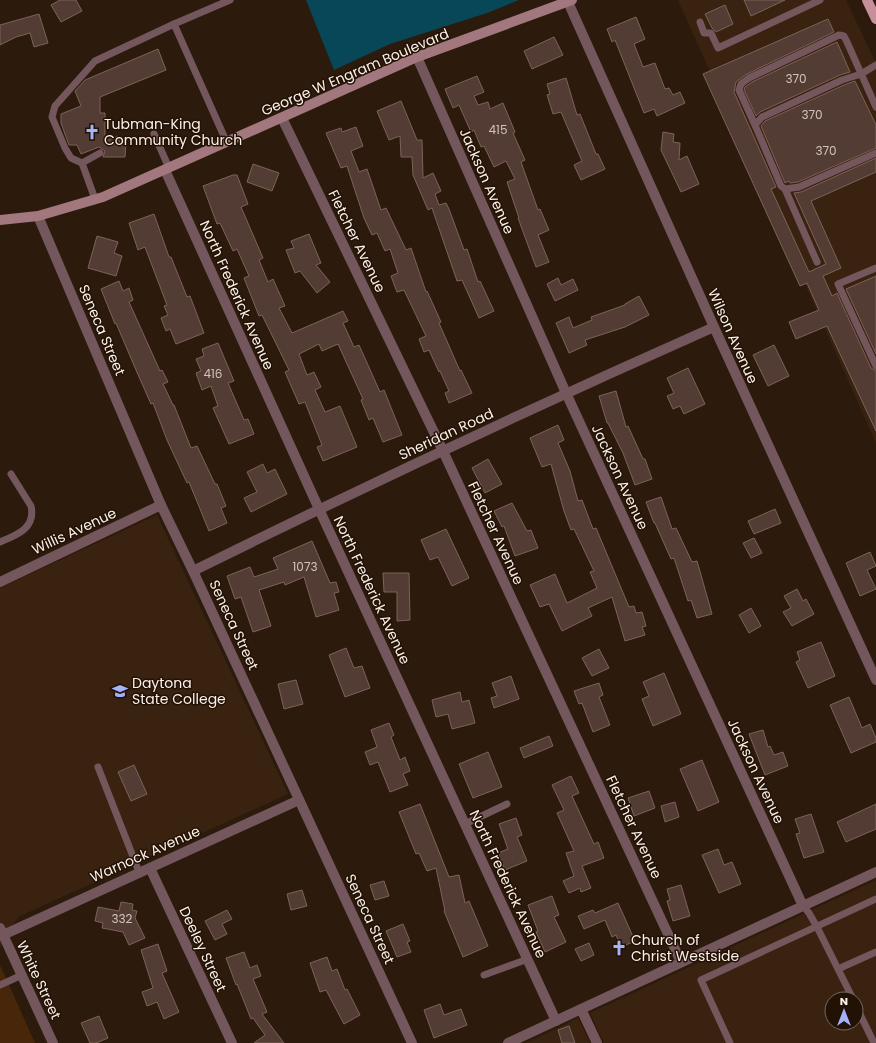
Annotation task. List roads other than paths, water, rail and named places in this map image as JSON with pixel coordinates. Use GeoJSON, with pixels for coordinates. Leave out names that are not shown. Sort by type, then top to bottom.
{"type":"FeatureCollection","features":[{"type":"Feature","properties":{"kind":"main road"},"geometry":{"type":"LineString","coordinates":[[867,0],[876,19]]}},
{"type":"Feature","properties":{"kind":"main road","name":"George W Engram Boulevard"},"geometry":{"type":"LineString","coordinates":[[0,220],[38,216],[95,199],[227,143],[416,57],[570,1]]}},
{"type":"Feature","properties":{"kind":"street","name":"Wilson Avenue"},"geometry":{"type":"LineString","coordinates":[[570,1],[714,327],[876,680]]}},
{"type":"Feature","properties":{"kind":"street","name":"Jackson Avenue"},"geometry":{"type":"LineString","coordinates":[[416,57],[566,393],[803,906]]}},
{"type":"Feature","properties":{"kind":"street","name":"Fletcher Avenue"},"geometry":{"type":"LineString","coordinates":[[282,118],[442,451],[682,962]]}},
{"type":"Feature","properties":{"kind":"street","name":"North Frederick Avenue"},"geometry":{"type":"LineString","coordinates":[[167,169],[319,509],[556,1021]]}},
{"type":"Feature","properties":{"kind":"street","name":"Seneca Street"},"geometry":{"type":"LineString","coordinates":[[38,216],[161,505],[412,1043]]}},
{"type":"Feature","properties":{"kind":"street","name":"Sheridan Road"},"geometry":{"type":"LineString","coordinates":[[193,572],[319,509],[442,451],[566,393],[714,327]]}},
{"type":"Feature","properties":{"kind":"street","name":"Willis Avenue"},"geometry":{"type":"LineString","coordinates":[[0,582],[161,505]]}},
{"type":"Feature","properties":{"kind":"street","name":"Warnock Avenue"},"geometry":{"type":"LineString","coordinates":[[2,931],[150,868],[299,800]]}},
{"type":"Feature","properties":{"kind":"street","name":"Deeley Street"},"geometry":{"type":"LineString","coordinates":[[150,868],[232,1043]]}},
{"type":"Feature","properties":{"kind":"street"},"geometry":{"type":"LineString","coordinates":[[508,1043],[876,872]]}},
{"type":"Feature","properties":{"kind":"street","name":"White Street"},"geometry":{"type":"LineString","coordinates":[[2,931],[53,1043]]}},
{"type":"Feature","properties":{"kind":"street"},"geometry":{"type":"LineString","coordinates":[[581,1009],[597,1043]]}},
{"type":"Feature","properties":{"kind":"lane"},"geometry":{"type":"LineString","coordinates":[[95,199],[82,163],[71,158],[65,148],[52,117],[55,106],[95,61],[230,0]]}},
{"type":"Feature","properties":{"kind":"lane"},"geometry":{"type":"LineString","coordinates":[[700,22],[704,33],[711,33],[718,48],[820,0]]}},
{"type":"Feature","properties":{"kind":"lane"},"geometry":{"type":"LineString","coordinates":[[174,24],[227,143]]}},
{"type":"Feature","properties":{"kind":"lane"},"geometry":{"type":"LineString","coordinates":[[817,262],[785,189],[781,186],[739,90],[741,84],[748,78],[839,35],[844,36],[876,107]]}},
{"type":"Feature","properties":{"kind":"lane"},"geometry":{"type":"LineString","coordinates":[[755,125],[762,117],[842,80],[861,74],[876,65]]}},
{"type":"Feature","properties":{"kind":"lane"},"geometry":{"type":"LineString","coordinates":[[154,134],[167,169]]}},
{"type":"Feature","properties":{"kind":"lane"},"geometry":{"type":"LineString","coordinates":[[82,163],[100,153]]}},
{"type":"Feature","properties":{"kind":"lane"},"geometry":{"type":"LineString","coordinates":[[785,189],[799,187],[876,153]]}},
{"type":"Feature","properties":{"kind":"lane"},"geometry":{"type":"LineString","coordinates":[[876,268],[838,284],[876,366]]}},
{"type":"Feature","properties":{"kind":"lane"},"geometry":{"type":"LineString","coordinates":[[0,542],[26,530],[31,520],[31,506],[11,474]]}},
{"type":"Feature","properties":{"kind":"lane"},"geometry":{"type":"LineString","coordinates":[[98,767],[140,872]]}},
{"type":"Feature","properties":{"kind":"lane"},"geometry":{"type":"LineString","coordinates":[[465,824],[507,804]]}},
{"type":"Feature","properties":{"kind":"lane"},"geometry":{"type":"LineString","coordinates":[[730,1043],[701,980],[817,927],[876,898]]}},
{"type":"Feature","properties":{"kind":"lane"},"geometry":{"type":"LineString","coordinates":[[803,906],[817,927],[849,991]]}},
{"type":"Feature","properties":{"kind":"lane"},"geometry":{"type":"LineString","coordinates":[[838,969],[876,952]]}},
{"type":"Feature","properties":{"kind":"lane"},"geometry":{"type":"LineString","coordinates":[[484,975],[528,959]]}},
{"type":"Feature","properties":{"kind":"lane"},"geometry":{"type":"LineString","coordinates":[[0,985],[22,975]]}},
{"type":"Feature","properties":{"kind":"lane"},"geometry":{"type":"LineString","coordinates":[[864,1022],[874,1043]]}},
{"type":"Feature","properties":{"kind":"water"},"geometry":{"type":"Polygon","coordinates":[[[306,0],[519,0],[487,13],[390,44],[334,70],[306,0]]]}},
{"type":"Feature","properties":{"kind":"place","name":"Tubman-King Community Church"},"geometry":{"type":"Point","coordinates":[92,132]}},
{"type":"Feature","properties":{"kind":"place","name":"Daytona State College"},"geometry":{"type":"Point","coordinates":[120,691]}},
{"type":"Feature","properties":{"kind":"place","name":"Church of Christ Westside"},"geometry":{"type":"Point","coordinates":[619,948]}}]}
